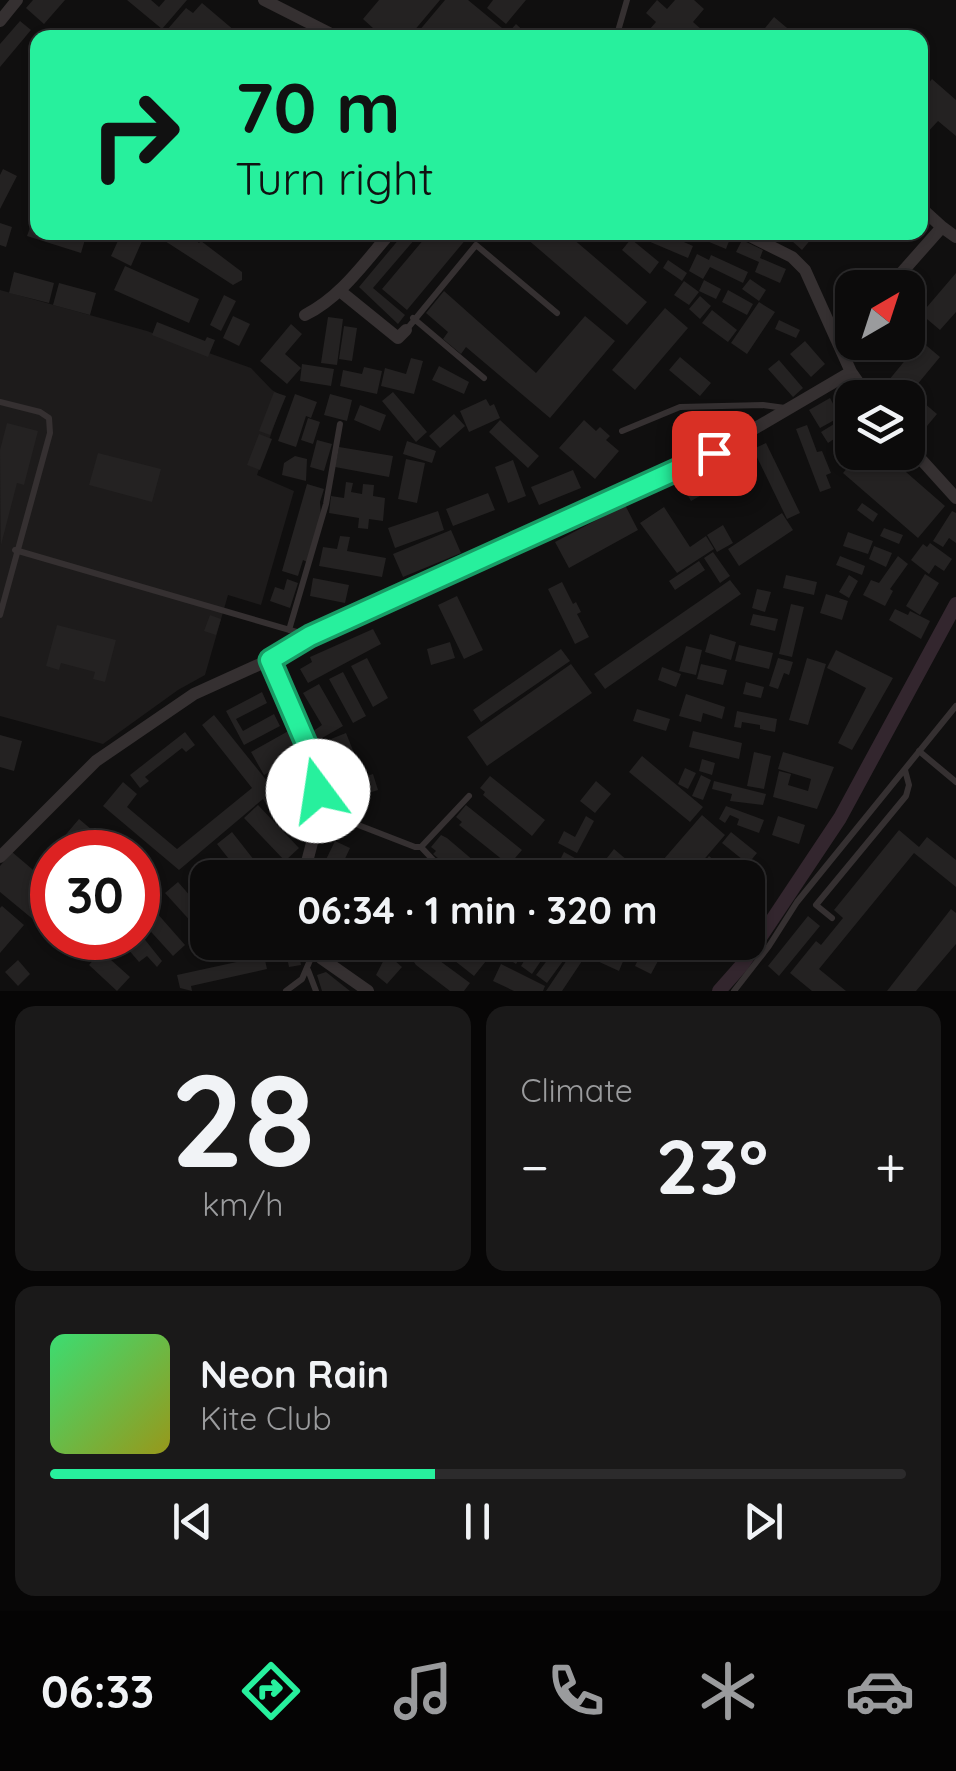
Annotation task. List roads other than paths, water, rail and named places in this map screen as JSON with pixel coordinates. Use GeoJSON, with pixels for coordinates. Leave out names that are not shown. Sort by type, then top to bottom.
{"type":"FeatureCollection","features":[{"type":"Feature","properties":{"kind":"street"},"geometry":{"type":"LineString","coordinates":[[0,21],[17,0]]}},
{"type":"Feature","properties":{"kind":"street"},"geometry":{"type":"LineString","coordinates":[[264,0],[323,30]]}},
{"type":"Feature","properties":{"kind":"street"},"geometry":{"type":"LineString","coordinates":[[928,214],[956,237]]}},
{"type":"Feature","properties":{"kind":"street"},"geometry":{"type":"LineString","coordinates":[[904,270],[942,227]]}},
{"type":"Feature","properties":{"kind":"street"},"geometry":{"type":"LineString","coordinates":[[305,316],[340,292],[383,240]]}},
{"type":"Feature","properties":{"kind":"street"},"geometry":{"type":"LineString","coordinates":[[757,240],[792,258],[805,270],[835,335]]}},
{"type":"Feature","properties":{"kind":"street"},"geometry":{"type":"LineString","coordinates":[[340,292],[398,338],[410,324]]}},
{"type":"Feature","properties":{"kind":"street"},"geometry":{"type":"LineString","coordinates":[[846,360],[857,380]]}},
{"type":"Feature","properties":{"kind":"street"},"geometry":{"type":"LineString","coordinates":[[0,857],[96,760],[194,694],[270,660],[310,636],[714,453],[851,372]]}},
{"type":"Feature","properties":{"kind":"street"},"geometry":{"type":"LineString","coordinates":[[925,464],[956,498]]}},
{"type":"Feature","properties":{"kind":"street"},"geometry":{"type":"LineString","coordinates":[[270,660],[308,748],[318,812],[307,860]]}},
{"type":"Feature","properties":{"kind":"street"},"geometry":{"type":"LineString","coordinates":[[327,960],[368,991]]}},
{"type":"Feature","properties":{"kind":"lane"},"geometry":{"type":"LineString","coordinates":[[618,30],[627,0]]}},
{"type":"Feature","properties":{"kind":"lane"},"geometry":{"type":"LineString","coordinates":[[484,378],[410,324],[476,245],[558,314]]}},
{"type":"Feature","properties":{"kind":"lane"},"geometry":{"type":"LineString","coordinates":[[0,402],[40,412],[49,418],[50,433],[0,614]]}},
{"type":"Feature","properties":{"kind":"lane"},"geometry":{"type":"LineString","coordinates":[[622,431],[680,407],[763,405],[791,409]]}},
{"type":"Feature","properties":{"kind":"lane"},"geometry":{"type":"LineString","coordinates":[[288,630],[326,504],[340,424]]}},
{"type":"Feature","properties":{"kind":"lane"},"geometry":{"type":"LineString","coordinates":[[15,550],[310,636]]}},
{"type":"Feature","properties":{"kind":"lane"},"geometry":{"type":"LineString","coordinates":[[734,991],[798,902],[956,706]]}},
{"type":"Feature","properties":{"kind":"lane"},"geometry":{"type":"LineString","coordinates":[[308,748],[342,815],[421,847],[433,860]]}},
{"type":"Feature","properties":{"kind":"lane"},"geometry":{"type":"LineString","coordinates":[[919,751],[956,782]]}},
{"type":"Feature","properties":{"kind":"lane"},"geometry":{"type":"LineString","coordinates":[[832,918],[816,905],[906,796],[910,785],[904,769]]}},
{"type":"Feature","properties":{"kind":"lane"},"geometry":{"type":"LineString","coordinates":[[421,847],[469,796]]}},
{"type":"Feature","properties":{"kind":"lane"},"geometry":{"type":"LineString","coordinates":[[286,991],[302,979],[309,960]]}},
{"type":"Feature","properties":{"kind":"lane"},"geometry":{"type":"LineString","coordinates":[[308,968],[316,991]]}},
{"type":"Feature","properties":{"kind":"waterway"},"geometry":{"type":"LineString","coordinates":[[719,991],[742,965],[840,818],[956,604]]}}]}
